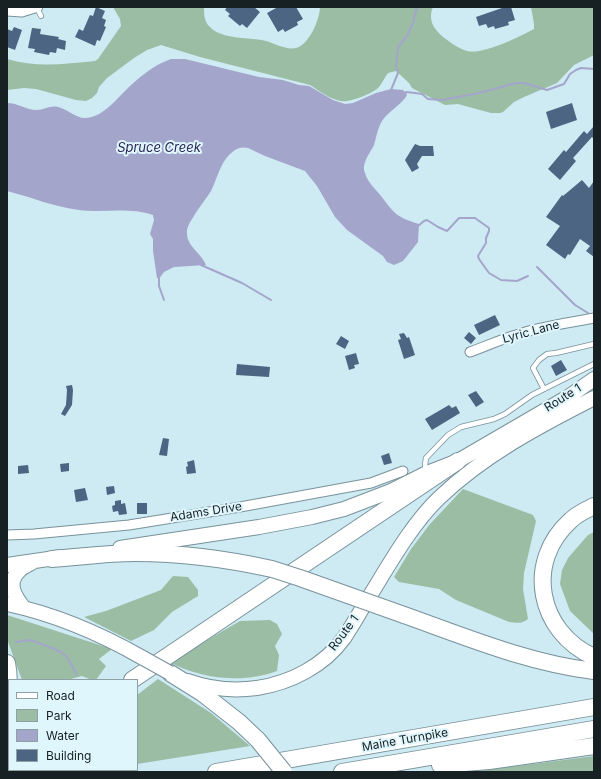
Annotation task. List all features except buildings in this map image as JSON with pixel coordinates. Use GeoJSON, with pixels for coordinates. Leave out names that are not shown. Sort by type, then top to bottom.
{"type":"FeatureCollection","features":[{"type":"Feature","properties":{"kind":"highway"},"geometry":{"type":"LineString","coordinates":[[133,679],[458,461]]}},
{"type":"Feature","properties":{"kind":"highway"},"geometry":{"type":"LineString","coordinates":[[594,506],[572,519],[554,541],[544,564],[543,585],[545,601],[549,614],[556,626],[565,638],[575,647],[594,657]]}},
{"type":"Feature","properties":{"kind":"highway"},"geometry":{"type":"LineString","coordinates":[[52,559],[133,553],[163,554],[223,559],[272,569],[520,656],[594,671]]}},
{"type":"Feature","properties":{"kind":"highway"},"geometry":{"type":"LineString","coordinates":[[7,663],[9,679]]}},
{"type":"Feature","properties":{"kind":"highway"},"geometry":{"type":"LineString","coordinates":[[170,673],[202,693],[239,722],[258,740],[284,772]]}},
{"type":"Feature","properties":{"kind":"highway","name":"Maine Turnpike"},"geometry":{"type":"LineString","coordinates":[[216,772],[594,707]]}},
{"type":"Feature","properties":{"kind":"highway","name":"Maine Turnpike"},"geometry":{"type":"LineString","coordinates":[[342,772],[594,729]]}},
{"type":"Feature","properties":{"kind":"highway"},"geometry":{"type":"LineString","coordinates":[[351,772],[489,761],[594,746]]}},
{"type":"Feature","properties":{"kind":"main road","name":"Route 1"},"geometry":{"type":"LineString","coordinates":[[7,565],[312,517],[344,509],[391,491],[427,473],[458,461],[568,397],[594,379]]}},
{"type":"Feature","properties":{"kind":"main road"},"geometry":{"type":"LineString","coordinates":[[568,397],[594,385]]}},
{"type":"Feature","properties":{"kind":"main road","name":"Route 1"},"geometry":{"type":"LineString","coordinates":[[7,604],[24,608],[85,629],[125,648],[170,673],[205,686],[234,690],[264,687],[280,683],[310,669],[324,658],[343,639],[399,549],[438,499],[466,474],[490,456],[594,398]]}},
{"type":"Feature","properties":{"kind":"main road"},"geometry":{"type":"LineString","coordinates":[[24,608],[15,597],[13,583],[15,575],[19,570],[36,560]]}},
{"type":"Feature","properties":{"kind":"street"},"geometry":{"type":"LineString","coordinates":[[7,11],[22,12],[38,10]]}},
{"type":"Feature","properties":{"kind":"street","name":"Lyric Lane"},"geometry":{"type":"LineString","coordinates":[[470,352],[530,330],[594,318]]}},
{"type":"Feature","properties":{"kind":"street","name":"Adams Drive"},"geometry":{"type":"LineString","coordinates":[[7,536],[129,525],[240,507],[371,484],[403,471]]}},
{"type":"Feature","properties":{"kind":"lane"},"geometry":{"type":"LineString","coordinates":[[544,389],[533,368],[539,360],[547,354],[594,344]]}},
{"type":"Feature","properties":{"kind":"lane"},"geometry":{"type":"LineString","coordinates":[[427,473],[425,465],[426,458],[448,435],[460,427],[494,419],[505,414],[532,395],[594,364]]}},
{"type":"Feature","properties":{"kind":"green space"},"geometry":{"type":"Polygon","coordinates":[[[113,7],[204,7],[205,20],[215,31],[229,36],[266,41],[285,47],[296,48],[305,42],[313,31],[320,12],[320,7],[433,7],[431,20],[438,32],[460,48],[474,52],[491,48],[534,29],[531,7],[594,7],[594,55],[574,65],[557,83],[514,102],[500,113],[491,113],[458,104],[445,105],[412,88],[409,83],[396,71],[388,73],[379,87],[372,92],[355,99],[341,101],[329,97],[310,85],[200,57],[161,45],[147,50],[107,78],[99,87],[97,93],[86,101],[76,100],[36,89],[24,88],[7,90],[7,59],[29,64],[51,64],[95,61],[98,59],[121,26],[120,19],[113,7]]]}},
{"type":"Feature","properties":{"kind":"green space"},"geometry":{"type":"Polygon","coordinates":[[[463,489],[533,515],[536,521],[524,573],[523,589],[528,619],[524,622],[509,622],[456,600],[439,589],[399,582],[394,577],[411,549],[430,524],[463,489]]]}},
{"type":"Feature","properties":{"kind":"green space"},"geometry":{"type":"Polygon","coordinates":[[[594,532],[594,634],[570,611],[560,584],[562,570],[568,558],[588,535],[594,532]]]}},
{"type":"Feature","properties":{"kind":"green space"},"geometry":{"type":"Polygon","coordinates":[[[173,576],[188,577],[198,590],[198,596],[172,612],[154,630],[131,641],[84,617],[106,611],[161,590],[173,576]]]}},
{"type":"Feature","properties":{"kind":"green space"},"geometry":{"type":"Polygon","coordinates":[[[7,615],[112,649],[99,659],[106,666],[97,679],[90,679],[82,676],[71,679],[22,679],[7,639],[7,615]]]}},
{"type":"Feature","properties":{"kind":"green space"},"geometry":{"type":"Polygon","coordinates":[[[270,620],[277,624],[282,634],[275,646],[279,655],[277,671],[248,678],[224,678],[190,671],[169,662],[240,621],[270,620]]]}},
{"type":"Feature","properties":{"kind":"green space"},"geometry":{"type":"Polygon","coordinates":[[[158,679],[211,713],[250,746],[138,764],[138,694],[158,679]]]}},
{"type":"Feature","properties":{"kind":"green space"},"geometry":{"type":"Polygon","coordinates":[[[594,756],[594,772],[472,772],[594,756]]]}},
{"type":"Feature","properties":{"kind":"water","name":"Spruce Creek"},"geometry":{"type":"Polygon","coordinates":[[[171,59],[185,59],[259,77],[283,80],[299,85],[309,86],[333,100],[345,104],[353,103],[376,93],[391,89],[403,90],[407,95],[381,123],[374,145],[365,162],[364,170],[369,182],[393,211],[405,219],[419,224],[418,242],[403,261],[394,265],[387,262],[383,256],[347,230],[335,217],[317,186],[305,171],[245,147],[231,153],[226,159],[211,191],[187,228],[189,242],[206,265],[174,267],[164,272],[159,279],[157,278],[153,251],[153,239],[150,234],[154,220],[153,215],[135,211],[88,211],[70,209],[7,191],[7,103],[33,110],[58,107],[79,117],[93,117],[110,106],[144,74],[171,59]]]}},
{"type":"Feature","properties":{"kind":"waterway"},"geometry":{"type":"LineString","coordinates":[[391,90],[398,73],[396,67],[398,47],[407,36],[418,7]]}},
{"type":"Feature","properties":{"kind":"waterway"},"geometry":{"type":"LineString","coordinates":[[404,94],[406,92],[422,94],[428,99],[442,100],[479,93],[516,83],[524,83],[547,90],[564,84],[570,74],[576,70],[581,68],[594,69]]}},
{"type":"Feature","properties":{"kind":"waterway"},"geometry":{"type":"LineString","coordinates":[[418,226],[427,220],[447,231],[459,218],[475,218],[489,228],[486,243],[478,256],[489,273],[501,280],[517,281],[528,276]]}},
{"type":"Feature","properties":{"kind":"waterway"},"geometry":{"type":"LineString","coordinates":[[201,265],[242,283],[271,300]]}},
{"type":"Feature","properties":{"kind":"waterway"},"geometry":{"type":"LineString","coordinates":[[537,267],[575,305],[588,313]]}},
{"type":"Feature","properties":{"kind":"waterway"},"geometry":{"type":"LineString","coordinates":[[159,277],[159,286],[164,300]]}},
{"type":"Feature","properties":{"kind":"waterway"},"geometry":{"type":"LineString","coordinates":[[16,642],[30,640],[61,652],[67,657],[77,675]]}}]}
